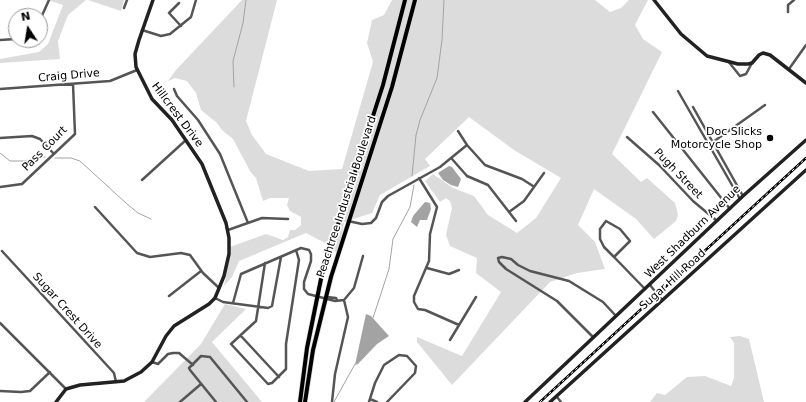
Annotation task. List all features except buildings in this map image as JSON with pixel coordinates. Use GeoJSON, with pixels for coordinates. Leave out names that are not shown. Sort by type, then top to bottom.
{"type":"FeatureCollection","features":[{"type":"Feature","properties":{"kind":"main road","name":"Peachtree Industrial Boulevard"},"geometry":{"type":"LineString","coordinates":[[300,402],[306,348],[322,274],[383,85],[405,0]]}},
{"type":"Feature","properties":{"kind":"main road","name":"Peachtree Industrial Boulevard"},"geometry":{"type":"LineString","coordinates":[[305,402],[313,350],[326,298],[348,221],[392,87],[415,0]]}},
{"type":"Feature","properties":{"kind":"street"},"geometry":{"type":"LineString","coordinates":[[124,8],[128,0]]}},
{"type":"Feature","properties":{"kind":"street","name":"Hillcrest Drive"},"geometry":{"type":"LineString","coordinates":[[66,389],[80,385],[116,383],[130,378],[152,362],[166,336],[174,326],[209,304],[215,298],[220,288],[229,254],[228,230],[202,164],[172,120],[152,99],[137,70],[136,54],[142,30],[153,0]]}},
{"type":"Feature","properties":{"kind":"street"},"geometry":{"type":"LineString","coordinates":[[142,30],[161,36],[170,34],[191,17],[196,0]]}},
{"type":"Feature","properties":{"kind":"street"},"geometry":{"type":"LineString","coordinates":[[654,0],[681,34],[699,51],[707,56],[728,62],[738,64],[752,63]]}},
{"type":"Feature","properties":{"kind":"street"},"geometry":{"type":"LineString","coordinates":[[788,12],[788,5],[794,0]]}},
{"type":"Feature","properties":{"kind":"street"},"geometry":{"type":"LineString","coordinates":[[179,3],[169,13],[181,26]]}},
{"type":"Feature","properties":{"kind":"street"},"geometry":{"type":"LineString","coordinates":[[789,69],[806,45]]}},
{"type":"Feature","properties":{"kind":"street"},"geometry":{"type":"LineString","coordinates":[[728,62],[740,76],[746,74],[752,63],[759,55],[762,53],[770,55],[806,83]]}},
{"type":"Feature","properties":{"kind":"street","name":"Craig Drive"},"geometry":{"type":"LineString","coordinates":[[0,89],[110,81],[137,70]]}},
{"type":"Feature","properties":{"kind":"street","name":"Pass Court"},"geometry":{"type":"LineString","coordinates":[[0,187],[22,184],[75,134],[73,84]]}},
{"type":"Feature","properties":{"kind":"street"},"geometry":{"type":"LineString","coordinates":[[174,89],[177,96],[198,120],[220,154],[248,223]]}},
{"type":"Feature","properties":{"kind":"street"},"geometry":{"type":"LineString","coordinates":[[678,91],[742,198]]}},
{"type":"Feature","properties":{"kind":"street"},"geometry":{"type":"LineString","coordinates":[[713,142],[765,105]]}},
{"type":"Feature","properties":{"kind":"street"},"geometry":{"type":"LineString","coordinates":[[693,107],[742,198]]}},
{"type":"Feature","properties":{"kind":"street"},"geometry":{"type":"LineString","coordinates":[[653,112],[730,209]]}},
{"type":"Feature","properties":{"kind":"street"},"geometry":{"type":"LineString","coordinates":[[458,132],[467,145],[485,165],[522,178],[533,186]]}},
{"type":"Feature","properties":{"kind":"street"},"geometry":{"type":"LineString","coordinates":[[0,138],[32,136],[40,139],[54,154]]}},
{"type":"Feature","properties":{"kind":"street","name":"Pugh Street"},"geometry":{"type":"LineString","coordinates":[[627,137],[659,165],[701,209],[717,221]]}},
{"type":"Feature","properties":{"kind":"street"},"geometry":{"type":"LineString","coordinates":[[142,180],[186,140]]}},
{"type":"Feature","properties":{"kind":"street","name":"West Shadburn Avenue"},"geometry":{"type":"LineString","coordinates":[[525,402],[717,221],[806,140]]}},
{"type":"Feature","properties":{"kind":"street"},"geometry":{"type":"LineString","coordinates":[[348,221],[362,224],[371,223],[376,218],[382,202],[388,196],[452,159],[467,145]]}},
{"type":"Feature","properties":{"kind":"street"},"geometry":{"type":"LineString","coordinates":[[452,159],[467,176],[488,185],[516,221]]}},
{"type":"Feature","properties":{"kind":"street","name":"Sugar Hill Road"},"geometry":{"type":"LineString","coordinates":[[550,402],[806,170]]}},
{"type":"Feature","properties":{"kind":"street"},"geometry":{"type":"LineString","coordinates":[[509,212],[524,201],[533,186],[544,173]]}},
{"type":"Feature","properties":{"kind":"street"},"geometry":{"type":"LineString","coordinates":[[419,178],[437,207],[430,234],[431,252],[427,268],[414,296],[415,306],[418,309],[425,310],[459,325]]}},
{"type":"Feature","properties":{"kind":"street"},"geometry":{"type":"LineString","coordinates":[[95,207],[137,252],[150,257],[181,253],[190,255],[210,282],[220,288]]}},
{"type":"Feature","properties":{"kind":"street"},"geometry":{"type":"LineString","coordinates":[[228,230],[262,218],[288,219]]}},
{"type":"Feature","properties":{"kind":"street"},"geometry":{"type":"LineString","coordinates":[[614,258],[630,241],[620,229],[606,221],[600,229],[600,239],[604,247],[614,258],[645,289]]}},
{"type":"Feature","properties":{"kind":"street"},"geometry":{"type":"LineString","coordinates":[[233,303],[242,274],[302,248],[309,250],[311,261],[304,282],[304,289],[308,294],[344,300]]}},
{"type":"Feature","properties":{"kind":"street"},"geometry":{"type":"LineString","coordinates":[[265,263],[256,321],[231,344],[268,384],[272,383],[286,369],[286,344],[299,260],[296,250]]}},
{"type":"Feature","properties":{"kind":"street","name":"Sugar Crest Drive"},"geometry":{"type":"LineString","coordinates":[[2,251],[114,373],[116,383]]}},
{"type":"Feature","properties":{"kind":"street"},"geometry":{"type":"LineString","coordinates":[[344,300],[354,288],[363,256]]}},
{"type":"Feature","properties":{"kind":"street"},"geometry":{"type":"LineString","coordinates":[[215,298],[223,302],[268,308],[272,306],[281,257]]}},
{"type":"Feature","properties":{"kind":"street"},"geometry":{"type":"LineString","coordinates":[[594,338],[557,301],[506,269],[499,262],[498,258],[502,257],[511,259],[518,265],[530,271],[568,281],[603,302],[616,316]]}},
{"type":"Feature","properties":{"kind":"street"},"geometry":{"type":"LineString","coordinates":[[427,268],[449,274],[459,270]]}},
{"type":"Feature","properties":{"kind":"street"},"geometry":{"type":"LineString","coordinates":[[169,296],[201,271]]}},
{"type":"Feature","properties":{"kind":"street"},"geometry":{"type":"LineString","coordinates":[[650,285],[663,301]]}},
{"type":"Feature","properties":{"kind":"street"},"geometry":{"type":"LineString","coordinates":[[450,340],[476,297]]}},
{"type":"Feature","properties":{"kind":"street"},"geometry":{"type":"LineString","coordinates":[[332,402],[335,374],[348,318],[344,300]]}},
{"type":"Feature","properties":{"kind":"street"},"geometry":{"type":"LineString","coordinates":[[0,323],[66,389],[56,402]]}},
{"type":"Feature","properties":{"kind":"street"},"geometry":{"type":"LineString","coordinates":[[241,336],[279,377]]}},
{"type":"Feature","properties":{"kind":"street"},"geometry":{"type":"LineString","coordinates":[[152,362],[158,364],[168,354],[178,353],[193,364]]}},
{"type":"Feature","properties":{"kind":"street"},"geometry":{"type":"LineString","coordinates":[[377,402],[369,400],[384,365],[399,355],[407,356],[415,364],[416,371],[387,402]]}},
{"type":"Feature","properties":{"kind":"street"},"geometry":{"type":"LineString","coordinates":[[216,402],[189,368],[201,356],[210,357],[247,402]]}},
{"type":"Feature","properties":{"kind":"street"},"geometry":{"type":"LineString","coordinates":[[0,391],[30,391],[50,372]]}},
{"type":"Feature","properties":{"kind":"street"},"geometry":{"type":"LineString","coordinates":[[180,402],[201,384]]}},
{"type":"Feature","properties":{"kind":"street"},"geometry":{"type":"LineString","coordinates":[[557,396],[561,402]]}},
{"type":"Feature","properties":{"kind":"shaded area"},"geometry":{"type":"Polygon","coordinates":[[[48,0],[86,0],[68,15],[58,41],[60,59],[0,63],[0,59],[39,52],[44,48],[48,48],[48,44],[63,5],[48,0]]]}},
{"type":"Feature","properties":{"kind":"shaded area"},"geometry":{"type":"Polygon","coordinates":[[[88,0],[124,0],[121,11],[88,0]]]}},
{"type":"Feature","properties":{"kind":"shaded area"},"geometry":{"type":"Polygon","coordinates":[[[242,0],[277,0],[246,121],[252,135],[266,154],[309,171],[342,169],[373,62],[367,43],[372,20],[384,15],[392,0],[595,0],[610,12],[621,8],[629,0],[648,0],[635,25],[643,39],[662,52],[612,154],[641,182],[647,178],[675,203],[678,215],[676,221],[654,239],[636,219],[594,189],[578,225],[595,242],[605,269],[577,273],[550,282],[452,385],[417,342],[417,337],[462,356],[501,292],[476,273],[477,258],[450,246],[446,235],[452,208],[450,201],[446,198],[440,202],[425,181],[433,174],[453,188],[474,196],[488,215],[517,233],[536,218],[561,178],[514,150],[469,117],[425,159],[430,166],[380,195],[372,213],[344,222],[339,255],[325,243],[306,233],[239,261],[232,277],[224,286],[231,251],[230,247],[266,234],[283,240],[288,237],[290,230],[295,230],[301,225],[301,217],[290,211],[287,205],[289,198],[270,198],[263,201],[256,178],[250,171],[233,139],[201,110],[196,93],[187,81],[175,78],[168,81],[176,70],[242,0]]]}},
{"type":"Feature","properties":{"kind":"shaded area"},"geometry":{"type":"Polygon","coordinates":[[[449,166],[452,167],[461,179],[458,187],[443,180],[438,173],[449,166]]]}},
{"type":"Feature","properties":{"kind":"shaded area"},"geometry":{"type":"Polygon","coordinates":[[[425,202],[430,203],[431,209],[427,220],[420,220],[417,227],[411,222],[413,216],[425,202]]]}},
{"type":"Feature","properties":{"kind":"shaded area"},"geometry":{"type":"Polygon","coordinates":[[[225,304],[246,309],[212,342],[262,402],[144,402],[201,344],[225,304]]]}},
{"type":"Feature","properties":{"kind":"shaded area"},"geometry":{"type":"Polygon","coordinates":[[[366,314],[371,316],[389,336],[377,344],[358,364],[355,365],[366,314]]]}},
{"type":"Feature","properties":{"kind":"shaded area"},"geometry":{"type":"Polygon","coordinates":[[[740,336],[749,339],[764,402],[650,402],[657,393],[665,395],[687,377],[705,376],[731,386],[734,378],[734,343],[730,337],[740,336]]]}},
{"type":"Feature","properties":{"kind":"waterway"},"geometry":{"type":"LineString","coordinates":[[234,87],[233,61],[243,23],[246,0]]}},
{"type":"Feature","properties":{"kind":"waterway"},"geometry":{"type":"LineString","coordinates":[[412,176],[416,135],[420,120],[437,78],[442,40],[444,0]]}},
{"type":"Feature","properties":{"kind":"waterway"},"geometry":{"type":"LineString","coordinates":[[0,153],[10,161],[24,161],[45,157]]}},
{"type":"Feature","properties":{"kind":"waterway"},"geometry":{"type":"LineString","coordinates":[[55,158],[71,158],[80,161],[138,213],[151,219]]}},
{"type":"Feature","properties":{"kind":"waterway"},"geometry":{"type":"LineString","coordinates":[[373,318],[389,269],[393,239],[410,207],[414,185]]}},
{"type":"Feature","properties":{"kind":"waterway"},"geometry":{"type":"LineString","coordinates":[[334,402],[355,364]]}},
{"type":"Feature","properties":{"kind":"railway"},"geometry":{"type":"LineString","coordinates":[[540,402],[806,158]]}},
{"type":"Feature","properties":{"kind":"place","name":"Doc Slicks Motorcycle Shop"},"geometry":{"type":"Point","coordinates":[770,138]}}]}
